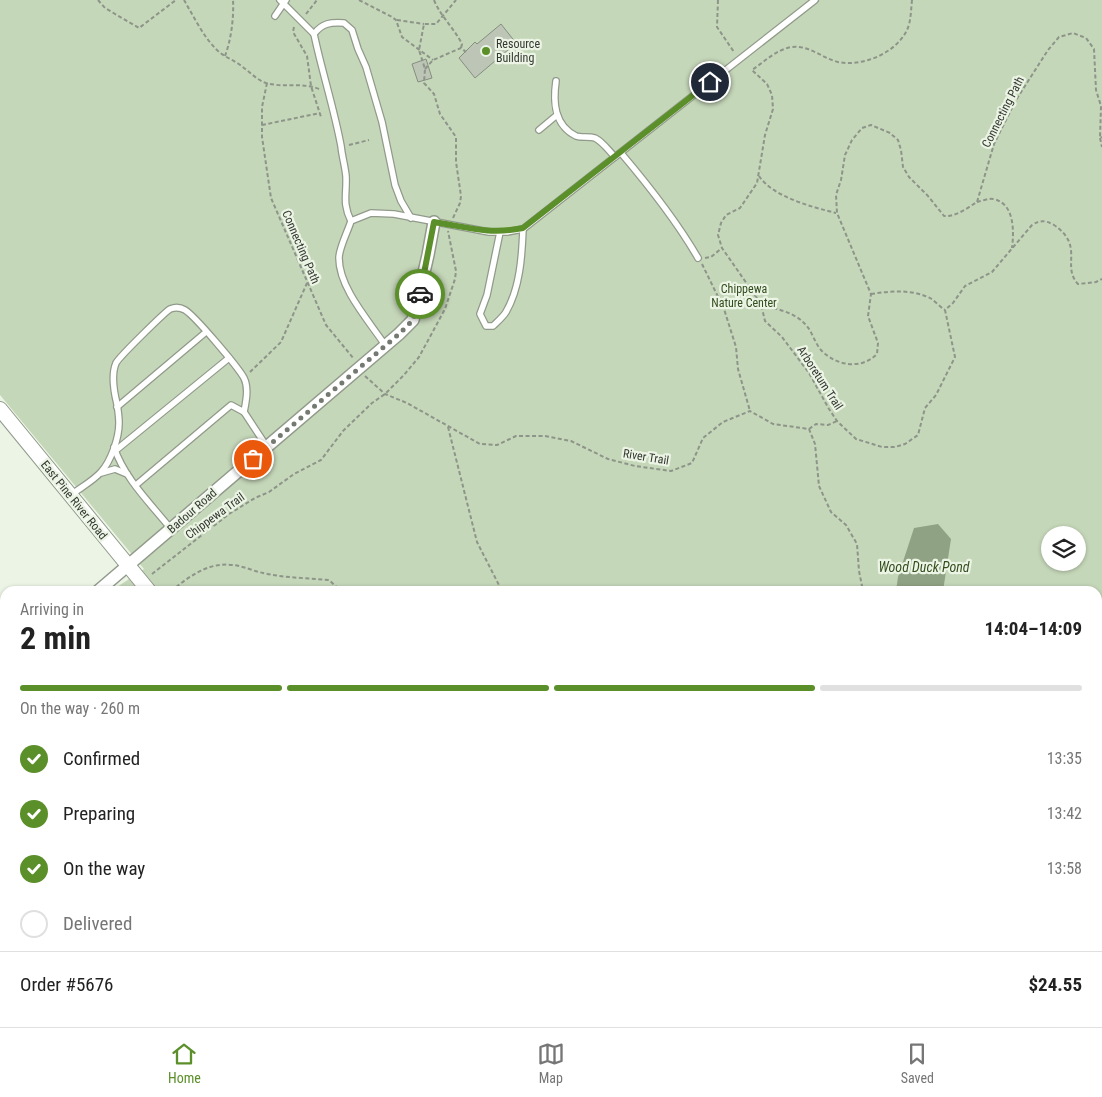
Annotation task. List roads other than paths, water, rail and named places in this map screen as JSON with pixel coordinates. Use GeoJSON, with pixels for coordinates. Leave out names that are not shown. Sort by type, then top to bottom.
{"type":"FeatureCollection","features":[{"type":"Feature","properties":{"kind":"street","name":"Badour Road"},"geometry":{"type":"LineString","coordinates":[[104,586],[413,320],[434,222]]}},
{"type":"Feature","properties":{"kind":"street","name":"East Pine River Road"},"geometry":{"type":"LineString","coordinates":[[2,415],[128,566],[148,585]]}},
{"type":"Feature","properties":{"kind":"lane"},"geometry":{"type":"LineString","coordinates":[[351,221],[372,213],[394,214],[489,232],[523,228],[814,0]]}},
{"type":"Feature","properties":{"kind":"lane"},"geometry":{"type":"LineString","coordinates":[[275,16],[283,1],[300,22],[314,34],[330,93],[341,146],[346,178],[344,200],[351,221],[339,256],[341,276],[361,311],[385,345]]}},
{"type":"Feature","properties":{"kind":"lane"},"geometry":{"type":"LineString","coordinates":[[314,34],[325,23],[344,23],[352,30],[366,67],[382,122],[400,201],[411,218]]}},
{"type":"Feature","properties":{"kind":"lane"},"geometry":{"type":"LineString","coordinates":[[556,81],[554,97],[557,116],[565,128],[577,137],[594,138],[614,158]]}},
{"type":"Feature","properties":{"kind":"lane"},"geometry":{"type":"LineString","coordinates":[[539,130],[557,116]]}},
{"type":"Feature","properties":{"kind":"lane"},"geometry":{"type":"LineString","coordinates":[[621,153],[654,192],[684,233],[698,258]]}},
{"type":"Feature","properties":{"kind":"lane"},"geometry":{"type":"LineString","coordinates":[[500,232],[487,295],[480,314],[486,326],[493,326],[506,312],[517,284],[523,250],[523,228]]}},
{"type":"Feature","properties":{"kind":"lane"},"geometry":{"type":"LineString","coordinates":[[70,495],[99,474],[106,466],[114,449],[119,423],[114,392],[116,362],[170,310],[176,307],[184,309],[206,332],[229,358],[243,378],[247,396],[244,412]]}},
{"type":"Feature","properties":{"kind":"lane"},"geometry":{"type":"LineString","coordinates":[[117,408],[206,332]]}},
{"type":"Feature","properties":{"kind":"lane"},"geometry":{"type":"LineString","coordinates":[[114,449],[229,358]]}},
{"type":"Feature","properties":{"kind":"lane"},"geometry":{"type":"LineString","coordinates":[[136,485],[231,405],[244,412],[267,447]]}},
{"type":"Feature","properties":{"kind":"lane"},"geometry":{"type":"LineString","coordinates":[[114,449],[127,474],[171,529]]}},
{"type":"Feature","properties":{"kind":"lane"},"geometry":{"type":"LineString","coordinates":[[99,474],[116,469],[127,474]]}},
{"type":"Feature","properties":{"kind":"water","name":"Wood Duck Pond"},"geometry":{"type":"Polygon","coordinates":[[[938,524],[951,539],[944,586],[897,586],[914,528],[938,524]]]}},
{"type":"Feature","properties":{"kind":"place","name":"Resource Building"},"geometry":{"type":"Point","coordinates":[486,51]}},
{"type":"Feature","properties":{"kind":"park label","name":"Chippewa Nature Center"},"geometry":{"type":"Point","coordinates":[744,296]}}]}
